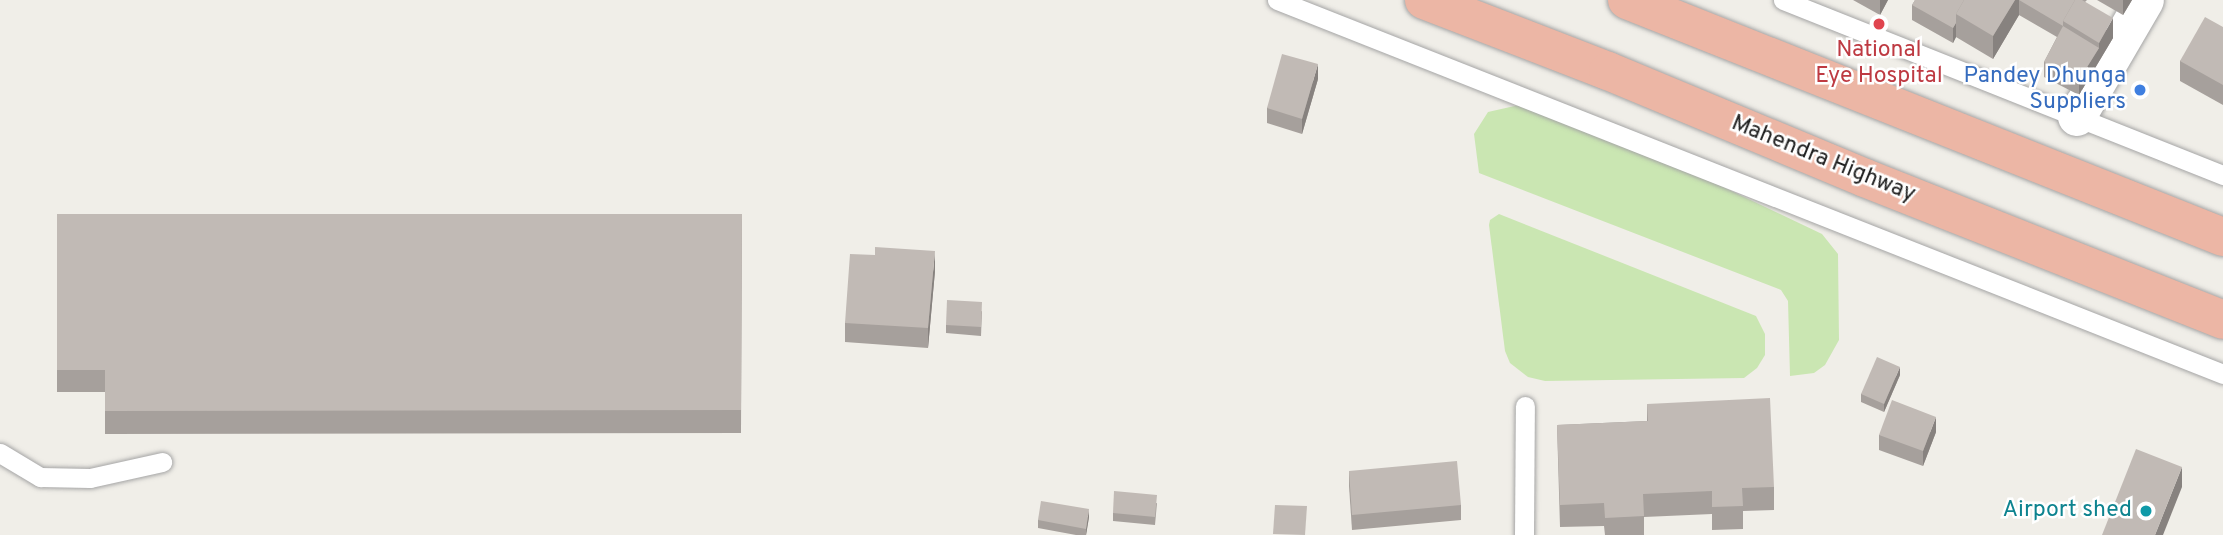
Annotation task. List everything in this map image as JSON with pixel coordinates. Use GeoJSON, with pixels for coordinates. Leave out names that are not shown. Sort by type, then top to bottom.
{"type":"FeatureCollection","features":[{"type":"Feature","properties":{"kind":"highway","name":"Mahendra Highway"},"geometry":{"type":"LineString","coordinates":[[1424,0],[1608,71],[1865,178],[2223,320]]}},
{"type":"Feature","properties":{"kind":"highway"},"geometry":{"type":"LineString","coordinates":[[1627,0],[2223,236]]}},
{"type":"Feature","properties":{"kind":"street"},"geometry":{"type":"LineString","coordinates":[[2077,117],[2145,0]]}},
{"type":"Feature","properties":{"kind":"lane"},"geometry":{"type":"LineString","coordinates":[[1277,0],[2223,373]]}},
{"type":"Feature","properties":{"kind":"lane"},"geometry":{"type":"LineString","coordinates":[[1783,0],[2223,175]]}},
{"type":"Feature","properties":{"kind":"lane"},"geometry":{"type":"LineString","coordinates":[[1524,535],[1533,450],[1525,406]]}},
{"type":"Feature","properties":{"kind":"lane"},"geometry":{"type":"LineString","coordinates":[[0,453],[40,477],[90,478],[162,462]]}},
{"type":"Feature","properties":{"kind":"green space"},"geometry":{"type":"Polygon","coordinates":[[[1519,105],[1721,186],[1822,234],[1838,254],[1839,340],[1825,365],[1814,373],[1790,376],[1788,301],[1781,290],[1479,173],[1474,134],[1488,112],[1519,105]]]}},
{"type":"Feature","properties":{"kind":"green space"},"geometry":{"type":"Polygon","coordinates":[[[1499,214],[1756,316],[1765,334],[1765,355],[1757,368],[1744,378],[1545,381],[1528,377],[1510,363],[1505,351],[1489,225],[1490,220],[1499,214]]]}},
{"type":"Feature","properties":{"kind":"building"},"geometry":{"type":"Polygon","coordinates":[[[1915,0],[1964,0],[1956,14],[1953,28],[1912,5],[1915,0]]]}},
{"type":"Feature","properties":{"kind":"building"},"geometry":{"type":"Polygon","coordinates":[[[1964,0],[2015,0],[1993,36],[1956,14],[1964,0]]]}},
{"type":"Feature","properties":{"kind":"building"},"geometry":{"type":"Polygon","coordinates":[[[2019,0],[2075,0],[2063,26],[2019,0]]]}},
{"type":"Feature","properties":{"kind":"building"},"geometry":{"type":"Polygon","coordinates":[[[2075,0],[2082,0],[2113,18],[2099,43],[2063,21],[2075,0]]]}},
{"type":"Feature","properties":{"kind":"building"},"geometry":{"type":"Polygon","coordinates":[[[2205,17],[2223,27],[2223,85],[2180,61],[2205,17]]]}},
{"type":"Feature","properties":{"kind":"building"},"geometry":{"type":"Polygon","coordinates":[[[2063,26],[2099,48],[2079,80],[2044,62],[2063,26]]]}},
{"type":"Feature","properties":{"kind":"building"},"geometry":{"type":"Polygon","coordinates":[[[1282,54],[1318,64],[1302,119],[1267,108],[1282,54]]]}},
{"type":"Feature","properties":{"kind":"building"},"geometry":{"type":"Polygon","coordinates":[[[57,214],[742,214],[741,410],[105,411],[105,370],[57,370],[57,214]]]}},
{"type":"Feature","properties":{"kind":"building"},"geometry":{"type":"Polygon","coordinates":[[[875,247],[935,251],[928,328],[845,323],[850,254],[875,255],[875,247]]]}},
{"type":"Feature","properties":{"kind":"building"},"geometry":{"type":"Polygon","coordinates":[[[947,300],[982,302],[981,327],[946,325],[947,300]]]}},
{"type":"Feature","properties":{"kind":"building"},"geometry":{"type":"Polygon","coordinates":[[[1877,357],[1900,367],[1884,404],[1861,394],[1877,357]]]}},
{"type":"Feature","properties":{"kind":"building"},"geometry":{"type":"Polygon","coordinates":[[[1770,398],[1774,487],[1742,488],[1743,506],[1712,507],[1712,491],[1643,494],[1644,516],[1605,518],[1604,503],[1560,505],[1557,425],[1648,421],[1647,404],[1770,398]]]}},
{"type":"Feature","properties":{"kind":"building"},"geometry":{"type":"Polygon","coordinates":[[[1892,400],[1936,417],[1923,451],[1879,435],[1892,400]]]}},
{"type":"Feature","properties":{"kind":"building","name":"Airport shed"},"geometry":{"type":"Polygon","coordinates":[[[2136,449],[2182,467],[2155,535],[2102,535],[2136,449]]]}},
{"type":"Feature","properties":{"kind":"building"},"geometry":{"type":"Polygon","coordinates":[[[1457,461],[1461,505],[1352,515],[1349,471],[1457,461]]]}},
{"type":"Feature","properties":{"kind":"building"},"geometry":{"type":"Polygon","coordinates":[[[1114,491],[1157,495],[1155,517],[1113,513],[1114,491]]]}},
{"type":"Feature","properties":{"kind":"building"},"geometry":{"type":"Polygon","coordinates":[[[1041,501],[1089,509],[1086,529],[1038,520],[1041,501]]]}},
{"type":"Feature","properties":{"kind":"building"},"geometry":{"type":"Polygon","coordinates":[[[1275,505],[1307,506],[1305,535],[1273,534],[1275,505]]]}},
{"type":"Feature","properties":{"kind":"place","name":"National Eye Hospital"},"geometry":{"type":"Point","coordinates":[1879,24]}},
{"type":"Feature","properties":{"kind":"place","name":"Pandey Dhunga Suppliers"},"geometry":{"type":"Point","coordinates":[2140,90]}},
{"type":"Feature","properties":{"kind":"place","name":"Airport shed"},"geometry":{"type":"Point","coordinates":[2146,511]}}]}
